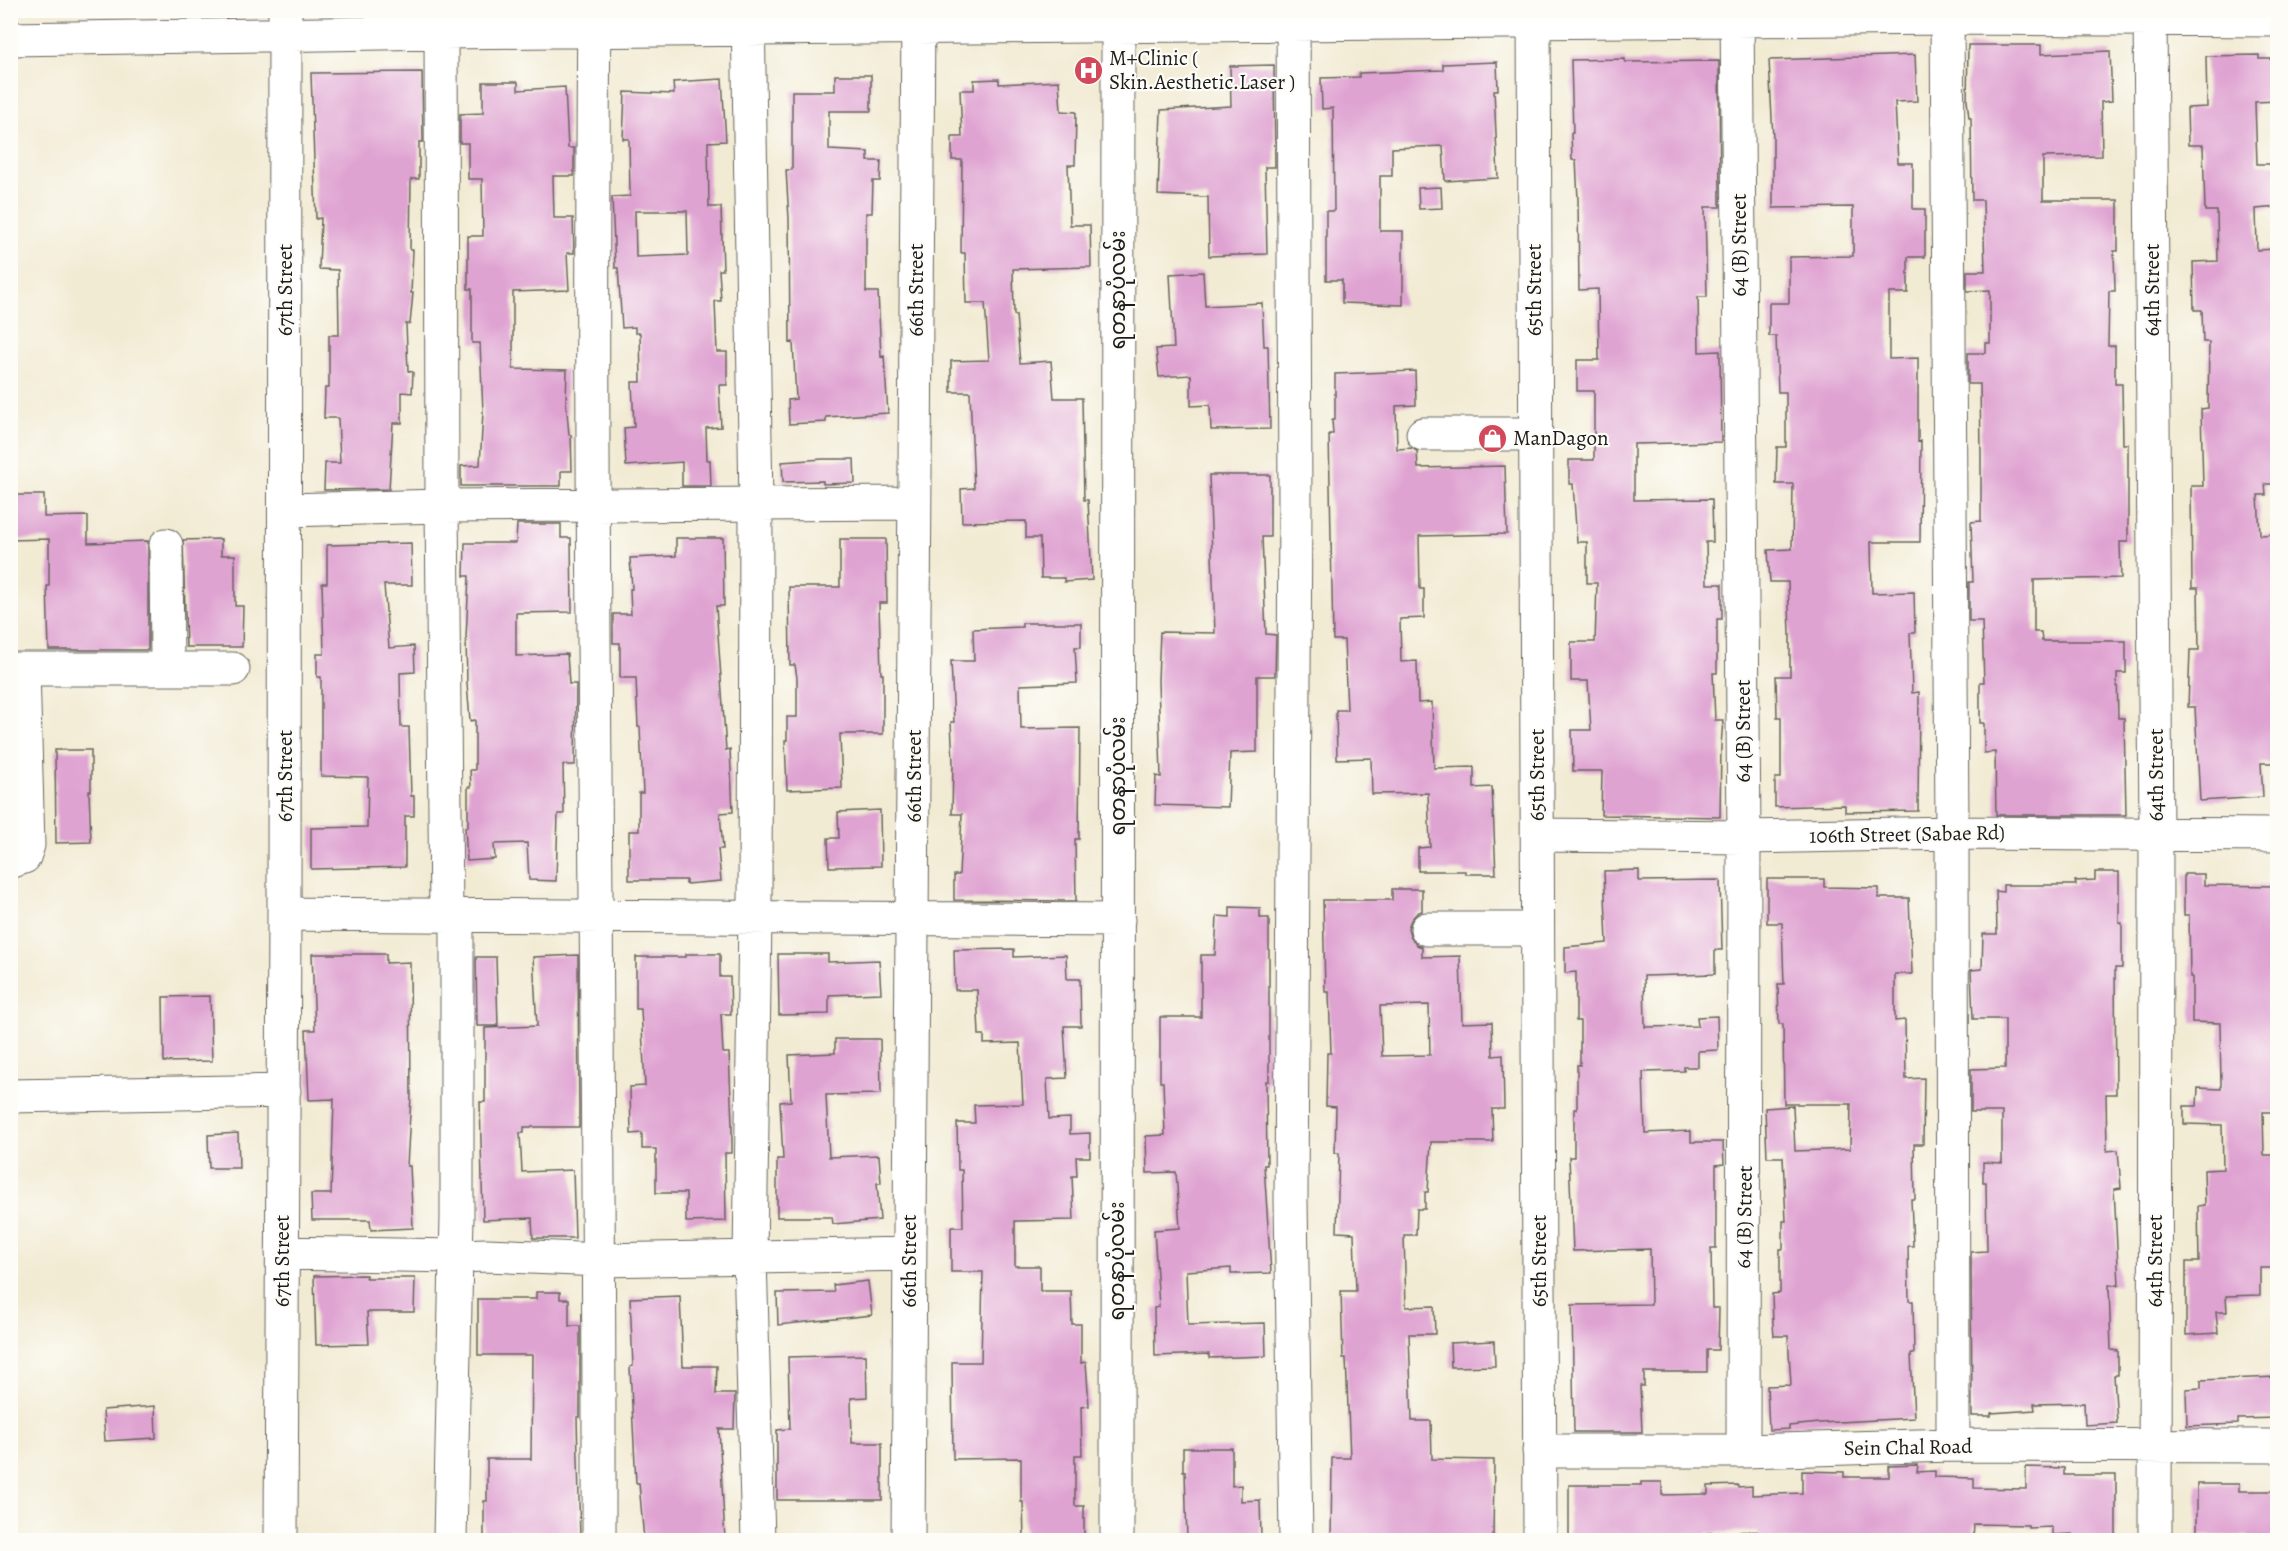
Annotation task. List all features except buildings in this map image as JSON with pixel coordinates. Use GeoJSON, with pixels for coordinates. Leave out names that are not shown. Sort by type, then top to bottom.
{"type":"FeatureCollection","features":[{"type":"Feature","properties":{"kind":"street"},"geometry":{"type":"LineString","coordinates":[[1947,14],[1953,1445]]}},
{"type":"Feature","properties":{"kind":"street"},"geometry":{"type":"LineString","coordinates":[[10,39],[285,22],[1947,14],[2150,15],[2277,20]]}},
{"type":"Feature","properties":{"kind":"street","name":"64 (B) Street"},"geometry":{"type":"LineString","coordinates":[[1737,15],[1744,837],[1743,1451]]}},
{"type":"Feature","properties":{"kind":"street","name":"64th Street"},"geometry":{"type":"LineString","coordinates":[[2150,15],[2156,834],[2155,1540]]}},
{"type":"Feature","properties":{"kind":"street","name":"65th Street"},"geometry":{"type":"LineString","coordinates":[[1534,16],[1540,1540]]}},
{"type":"Feature","properties":{"kind":"street"},"geometry":{"type":"LineString","coordinates":[[1293,17],[1295,505],[1291,1200],[1296,1540]]}},
{"type":"Feature","properties":{"kind":"street","name":"ရတနာပုံလမ်း"},"geometry":{"type":"LineString","coordinates":[[1117,1540],[1118,18]]}},
{"type":"Feature","properties":{"kind":"street","name":"66th Street"},"geometry":{"type":"LineString","coordinates":[[908,1540],[918,19]]}},
{"type":"Feature","properties":{"kind":"street"},"geometry":{"type":"LineString","coordinates":[[748,20],[756,504],[755,917],[750,1257],[758,1540]]}},
{"type":"Feature","properties":{"kind":"street"},"geometry":{"type":"LineString","coordinates":[[441,21],[442,506],[457,1219],[450,1540]]}},
{"type":"Feature","properties":{"kind":"street"},"geometry":{"type":"LineString","coordinates":[[594,21],[594,505],[600,1260],[599,1540]]}},
{"type":"Feature","properties":{"kind":"street","name":"67th Street"},"geometry":{"type":"LineString","coordinates":[[280,1540],[284,1091],[285,22]]}},
{"type":"Feature","properties":{"kind":"street"},"geometry":{"type":"LineString","coordinates":[[1423,434],[1535,434]]}},
{"type":"Feature","properties":{"kind":"street"},"geometry":{"type":"LineString","coordinates":[[285,510],[442,506],[914,503]]}},
{"type":"Feature","properties":{"kind":"street"},"geometry":{"type":"LineString","coordinates":[[166,545],[167,669]]}},
{"type":"Feature","properties":{"kind":"street"},"geometry":{"type":"LineString","coordinates":[[10,862],[24,857],[28,845],[17,669],[233,669]]}},
{"type":"Feature","properties":{"kind":"street","name":"106th Street (Sabae Rd)"},"geometry":{"type":"LineString","coordinates":[[1537,835],[1744,837],[1952,833],[2277,835]]}},
{"type":"Feature","properties":{"kind":"street"},"geometry":{"type":"LineString","coordinates":[[284,914],[1118,920]]}},
{"type":"Feature","properties":{"kind":"street"},"geometry":{"type":"LineString","coordinates":[[1427,929],[1537,929]]}},
{"type":"Feature","properties":{"kind":"street"},"geometry":{"type":"LineString","coordinates":[[10,1096],[284,1091]]}},
{"type":"Feature","properties":{"kind":"street"},"geometry":{"type":"LineString","coordinates":[[282,1253],[487,1255],[600,1260],[909,1254]]}},
{"type":"Feature","properties":{"kind":"street","name":"Sein Chal Road"},"geometry":{"type":"LineString","coordinates":[[1539,1451],[1743,1451],[1953,1445],[2277,1446]]}},
{"type":"Feature","properties":{"kind":"place","name":"M+Clinic ( Skin.Aesthetic.Laser )"},"geometry":{"type":"Point","coordinates":[1088,70]}},
{"type":"Feature","properties":{"kind":"place","name":"ManDagon"},"geometry":{"type":"Point","coordinates":[1492,438]}}]}
